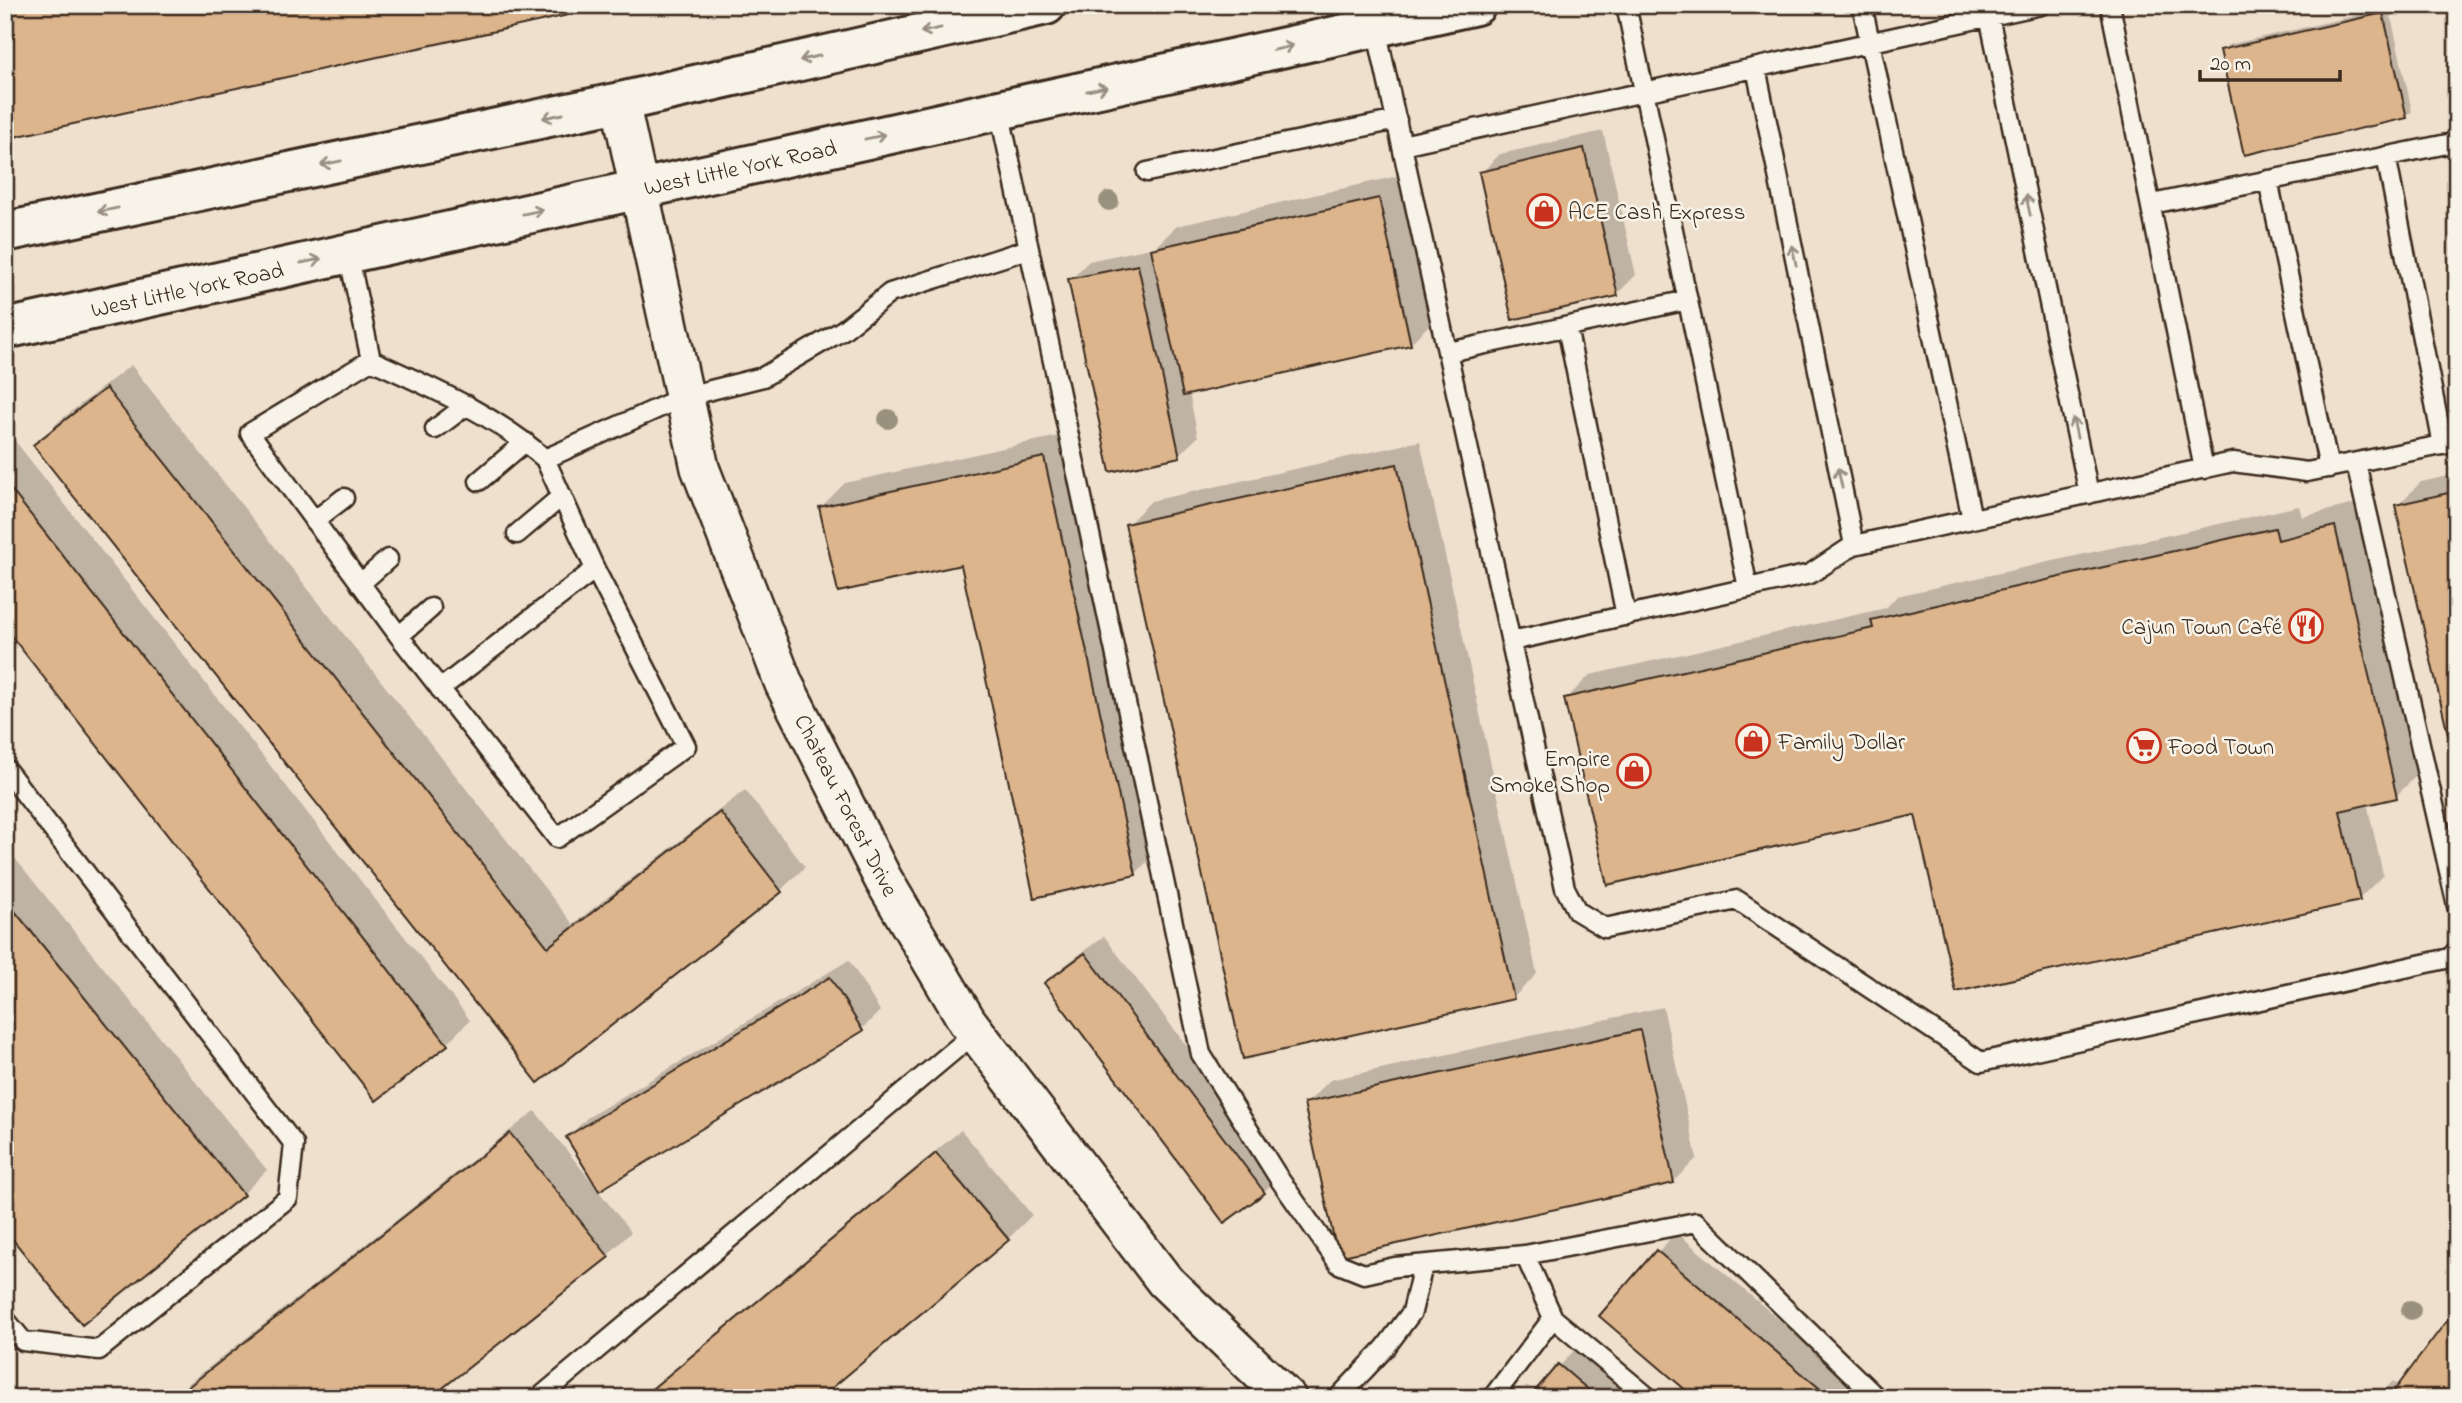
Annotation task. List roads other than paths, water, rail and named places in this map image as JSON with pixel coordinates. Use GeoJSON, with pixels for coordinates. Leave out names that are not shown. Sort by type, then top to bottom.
{"type":"FeatureCollection","features":[{"type":"Feature","properties":{"kind":"main road"},"geometry":{"type":"LineString","coordinates":[[5,232],[620,102],[1046,5]]}},
{"type":"Feature","properties":{"kind":"main road","name":"West Little York Road"},"geometry":{"type":"LineString","coordinates":[[5,329],[1476,5]]}},
{"type":"Feature","properties":{"kind":"street","name":"Chateau Forest Drive"},"geometry":{"type":"LineString","coordinates":[[620,102],[700,468],[784,684],[883,879],[976,1032],[1166,1281],[1287,1398]]}},
{"type":"Feature","properties":{"kind":"lane"},"geometry":{"type":"LineString","coordinates":[[1626,5],[1748,588]]}},
{"type":"Feature","properties":{"kind":"lane"},"geometry":{"type":"LineString","coordinates":[[1861,5],[1972,519]]}},
{"type":"Feature","properties":{"kind":"lane"},"geometry":{"type":"LineString","coordinates":[[1402,145],[2041,5]]}},
{"type":"Feature","properties":{"kind":"lane"},"geometry":{"type":"LineString","coordinates":[[2110,5],[2204,469]]}},
{"type":"Feature","properties":{"kind":"lane"},"geometry":{"type":"LineString","coordinates":[[1989,16],[2089,494]]}},
{"type":"Feature","properties":{"kind":"lane"},"geometry":{"type":"LineString","coordinates":[[1376,28],[1565,888],[1577,911],[1605,928],[1737,900],[1981,1062],[2451,958],[2457,950]]}},
{"type":"Feature","properties":{"kind":"lane"},"geometry":{"type":"LineString","coordinates":[[1756,68],[1854,545]]}},
{"type":"Feature","properties":{"kind":"lane"},"geometry":{"type":"LineString","coordinates":[[999,110],[1201,1054],[1280,1181],[1339,1264],[1364,1273],[1525,1255],[1696,1222],[1877,1398]]}},
{"type":"Feature","properties":{"kind":"lane"},"geometry":{"type":"LineString","coordinates":[[1147,172],[1397,120]]}},
{"type":"Feature","properties":{"kind":"lane"},"geometry":{"type":"LineString","coordinates":[[2152,204],[2457,142]]}},
{"type":"Feature","properties":{"kind":"lane"},"geometry":{"type":"LineString","coordinates":[[1512,641],[1810,574],[1854,545],[2233,462],[2307,472],[2450,444],[2386,156]]}},
{"type":"Feature","properties":{"kind":"lane"},"geometry":{"type":"LineString","coordinates":[[2268,180],[2329,468]]}},
{"type":"Feature","properties":{"kind":"lane"},"geometry":{"type":"LineString","coordinates":[[545,459],[683,397],[764,377],[843,330],[890,293],[1029,249]]}},
{"type":"Feature","properties":{"kind":"lane"},"geometry":{"type":"LineString","coordinates":[[348,253],[371,360]]}},
{"type":"Feature","properties":{"kind":"lane"},"geometry":{"type":"LineString","coordinates":[[1449,352],[1688,300]]}},
{"type":"Feature","properties":{"kind":"lane"},"geometry":{"type":"LineString","coordinates":[[1567,327],[1626,616]]}},
{"type":"Feature","properties":{"kind":"lane"},"geometry":{"type":"LineString","coordinates":[[371,360],[467,405],[525,442],[545,459],[595,569],[686,746],[558,838],[440,690],[250,433],[371,360]]}},
{"type":"Feature","properties":{"kind":"lane"},"geometry":{"type":"LineString","coordinates":[[435,429],[467,405]]}},
{"type":"Feature","properties":{"kind":"lane"},"geometry":{"type":"LineString","coordinates":[[480,481],[525,442]]}},
{"type":"Feature","properties":{"kind":"lane"},"geometry":{"type":"LineString","coordinates":[[2356,463],[2457,906]]}},
{"type":"Feature","properties":{"kind":"lane"},"geometry":{"type":"LineString","coordinates":[[517,534],[562,496]]}},
{"type":"Feature","properties":{"kind":"lane"},"geometry":{"type":"LineString","coordinates":[[314,521],[344,498]]}},
{"type":"Feature","properties":{"kind":"lane"},"geometry":{"type":"LineString","coordinates":[[360,584],[388,559]]}},
{"type":"Feature","properties":{"kind":"lane"},"geometry":{"type":"LineString","coordinates":[[440,690],[595,569]]}},
{"type":"Feature","properties":{"kind":"lane"},"geometry":{"type":"LineString","coordinates":[[399,636],[431,608]]}},
{"type":"Feature","properties":{"kind":"lane"},"geometry":{"type":"LineString","coordinates":[[5,768],[294,1144],[288,1198],[99,1350],[23,1341],[5,1319]]}},
{"type":"Feature","properties":{"kind":"lane"},"geometry":{"type":"LineString","coordinates":[[539,1398],[976,1032]]}},
{"type":"Feature","properties":{"kind":"lane"},"geometry":{"type":"LineString","coordinates":[[1525,1255],[1553,1318],[1649,1398]]}},
{"type":"Feature","properties":{"kind":"lane"},"geometry":{"type":"LineString","coordinates":[[1338,1398],[1385,1348],[1412,1312],[1423,1265]]}},
{"type":"Feature","properties":{"kind":"lane"},"geometry":{"type":"LineString","coordinates":[[1492,1398],[1553,1318]]}},
{"type":"Feature","properties":{"kind":"place","name":"ACE Cash Express"},"geometry":{"type":"Point","coordinates":[1544,211]}},
{"type":"Feature","properties":{"kind":"place","name":"Cajun Town Café"},"geometry":{"type":"Point","coordinates":[2306,626]}},
{"type":"Feature","properties":{"kind":"place","name":"Family Dollar"},"geometry":{"type":"Point","coordinates":[1753,741]}},
{"type":"Feature","properties":{"kind":"place","name":"Food Town"},"geometry":{"type":"Point","coordinates":[2144,746]}},
{"type":"Feature","properties":{"kind":"place","name":"Empire Smoke Shop"},"geometry":{"type":"Point","coordinates":[1634,771]}}]}
